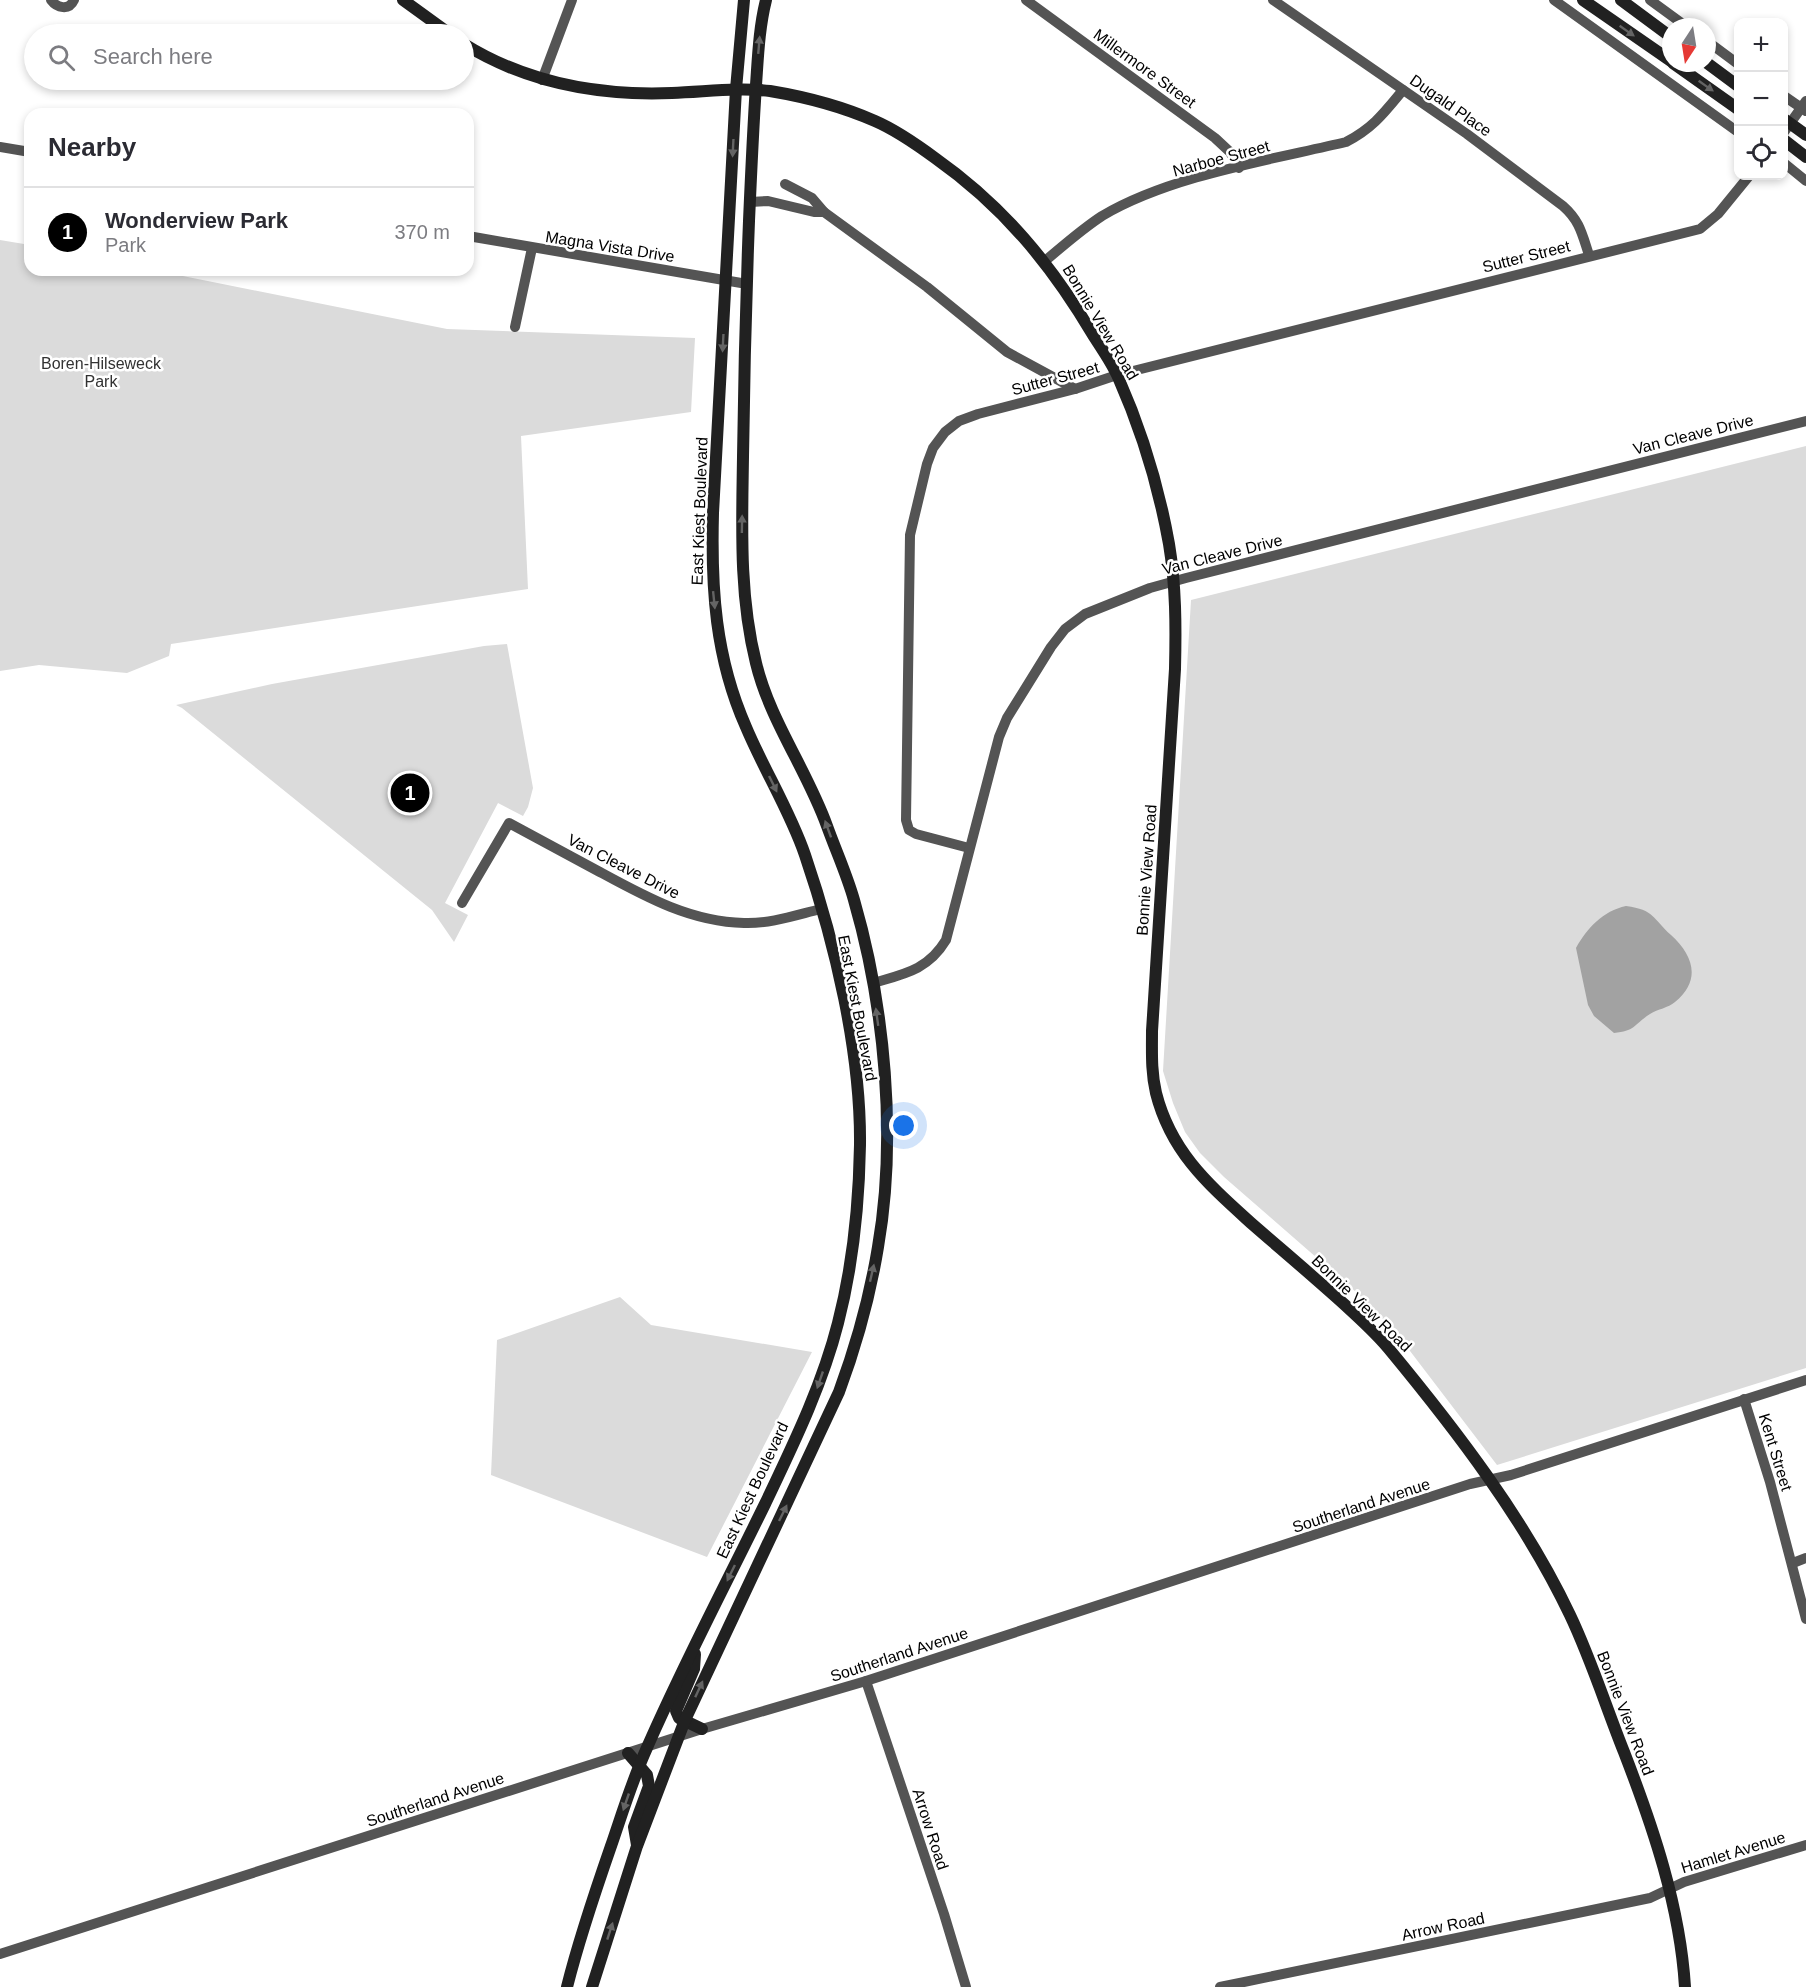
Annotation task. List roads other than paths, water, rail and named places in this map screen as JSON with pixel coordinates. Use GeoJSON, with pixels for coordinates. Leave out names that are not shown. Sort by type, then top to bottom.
{"type":"FeatureCollection","features":[{"type":"Feature","properties":{"kind":"main road"},"geometry":{"type":"LineString","coordinates":[[403,0],[436,24]]}},
{"type":"Feature","properties":{"kind":"main road","name":"East Kiest Boulevard"},"geometry":{"type":"LineString","coordinates":[[567,1987],[578,1943],[639,1765],[814,1398],[838,1324],[848,1278],[857,1215],[859,1098],[839,976],[804,852],[744,724],[725,667],[718,634],[712,579],[713,519],[736,89],[744,0]]}},
{"type":"Feature","properties":{"kind":"main road","name":"East Kiest Boulevard"},"geometry":{"type":"LineString","coordinates":[[592,1987],[637,1846],[685,1720],[840,1392],[878,1248],[885,1195],[888,1145],[884,1078],[873,983],[854,900],[825,821],[771,708],[756,664],[748,627],[742,580],[750,202],[756,90],[761,28],[766,0]]}},
{"type":"Feature","properties":{"kind":"main road"},"geometry":{"type":"LineString","coordinates":[[1583,0],[1662,55]]}},
{"type":"Feature","properties":{"kind":"main road"},"geometry":{"type":"LineString","coordinates":[[1621,0],[1662,30]]}},
{"type":"Feature","properties":{"kind":"main road","name":"Bonnie View Road"},"geometry":{"type":"LineString","coordinates":[[474,50],[502,65],[542,80],[601,92],[628,94],[756,90],[810,98],[868,118],[898,133],[968,181],[1005,216],[1045,261],[1070,296],[1117,375],[1144,448],[1169,544],[1176,621],[1175,669],[1152,1031],[1152,1073],[1156,1095],[1182,1152],[1207,1183],[1386,1345],[1490,1480],[1546,1569],[1571,1617],[1646,1808],[1669,1888],[1678,1931],[1684,1987]]}},
{"type":"Feature","properties":{"kind":"main road"},"geometry":{"type":"LineString","coordinates":[[1716,70],[1734,83]]}},
{"type":"Feature","properties":{"kind":"main road"},"geometry":{"type":"LineString","coordinates":[[1686,72],[1734,106]]}},
{"type":"Feature","properties":{"kind":"main road"},"geometry":{"type":"LineString","coordinates":[[1788,126],[1806,135]]}},
{"type":"Feature","properties":{"kind":"main road"},"geometry":{"type":"LineString","coordinates":[[1788,143],[1806,157]]}},
{"type":"Feature","properties":{"kind":"main road"},"geometry":{"type":"LineString","coordinates":[[838,1324],[858,1330]]}},
{"type":"Feature","properties":{"kind":"main road"},"geometry":{"type":"LineString","coordinates":[[696,1644],[694,1669],[676,1711],[679,1718],[702,1729]]}},
{"type":"Feature","properties":{"kind":"main road"},"geometry":{"type":"LineString","coordinates":[[628,1753],[647,1775],[649,1786],[634,1827],[637,1846]]}},
{"type":"Feature","properties":{"kind":"street"},"geometry":{"type":"LineString","coordinates":[[51,0],[60,8],[66,8],[74,0]]}},
{"type":"Feature","properties":{"kind":"street"},"geometry":{"type":"LineString","coordinates":[[542,80],[572,0]]}},
{"type":"Feature","properties":{"kind":"street","name":"Millermore Street"},"geometry":{"type":"LineString","coordinates":[[1026,0],[1215,138],[1230,152],[1239,168]]}},
{"type":"Feature","properties":{"kind":"street","name":"Dugald Place"},"geometry":{"type":"LineString","coordinates":[[1272,0],[1467,134],[1563,206],[1574,216],[1581,229],[1589,255]]}},
{"type":"Feature","properties":{"kind":"street"},"geometry":{"type":"LineString","coordinates":[[1554,0],[1734,129]]}},
{"type":"Feature","properties":{"kind":"street"},"geometry":{"type":"LineString","coordinates":[[1650,0],[1675,18]]}},
{"type":"Feature","properties":{"kind":"street"},"geometry":{"type":"LineString","coordinates":[[1716,48],[1734,61]]}},
{"type":"Feature","properties":{"kind":"street","name":"Narboe Street"},"geometry":{"type":"LineString","coordinates":[[1045,261],[1075,235],[1103,216],[1132,201],[1184,181],[1346,142],[1366,132],[1403,90]]}},
{"type":"Feature","properties":{"kind":"street"},"geometry":{"type":"LineString","coordinates":[[1788,98],[1804,107],[1788,123]]}},
{"type":"Feature","properties":{"kind":"street"},"geometry":{"type":"LineString","coordinates":[[0,147],[24,151]]}},
{"type":"Feature","properties":{"kind":"street"},"geometry":{"type":"LineString","coordinates":[[1788,166],[1806,181]]}},
{"type":"Feature","properties":{"kind":"street","name":"Sutter Street"},"geometry":{"type":"LineString","coordinates":[[969,848],[916,834],[907,826],[910,535],[927,464],[933,448],[945,432],[959,421],[978,414],[1075,390],[1117,375],[1700,229],[1718,214],[1746,180]]}},
{"type":"Feature","properties":{"kind":"street"},"geometry":{"type":"LineString","coordinates":[[785,184],[812,198],[824,212],[927,287],[1008,352],[1075,390]]}},
{"type":"Feature","properties":{"kind":"street"},"geometry":{"type":"LineString","coordinates":[[750,202],[768,201],[814,212],[824,212]]}},
{"type":"Feature","properties":{"kind":"street","name":"Magna Vista Drive"},"geometry":{"type":"LineString","coordinates":[[474,237],[747,284]]}},
{"type":"Feature","properties":{"kind":"street"},"geometry":{"type":"LineString","coordinates":[[515,327],[532,248]]}},
{"type":"Feature","properties":{"kind":"street","name":"Van Cleave Drive"},"geometry":{"type":"LineString","coordinates":[[873,983],[912,971],[925,964],[939,952],[946,940],[993,756],[1007,718],[1051,647],[1065,629],[1085,614],[1150,588],[1806,421]]}},
{"type":"Feature","properties":{"kind":"street","name":"Van Cleave Drive"},"geometry":{"type":"LineString","coordinates":[[462,903],[509,823],[650,899],[676,910],[711,919],[745,923],[775,920],[821,909]]}},
{"type":"Feature","properties":{"kind":"street","name":"Southerland Avenue"},"geometry":{"type":"LineString","coordinates":[[0,1954],[702,1729],[866,1681],[1470,1484],[1511,1475],[1806,1380]]}},
{"type":"Feature","properties":{"kind":"street","name":"Kent Street"},"geometry":{"type":"LineString","coordinates":[[1744,1399],[1793,1563],[1806,1618]]}},
{"type":"Feature","properties":{"kind":"street"},"geometry":{"type":"LineString","coordinates":[[1793,1563],[1806,1558]]}},
{"type":"Feature","properties":{"kind":"street","name":"Arrow Road"},"geometry":{"type":"LineString","coordinates":[[866,1681],[966,1987]]}},
{"type":"Feature","properties":{"kind":"street","name":"Hamlet Avenue"},"geometry":{"type":"LineString","coordinates":[[1669,1888],[1751,1860],[1806,1845]]}},
{"type":"Feature","properties":{"kind":"street","name":"Arrow Road"},"geometry":{"type":"LineString","coordinates":[[1220,1987],[1650,1898],[1669,1888]]}},
{"type":"Feature","properties":{"kind":"place","name":"Wonderview Park"},"geometry":{"type":"Point","coordinates":[410,793]}},
{"type":"Feature","properties":{"kind":"park label","name":"Boren-Hilseweck Park"},"geometry":{"type":"Point","coordinates":[101,372]}}]}
